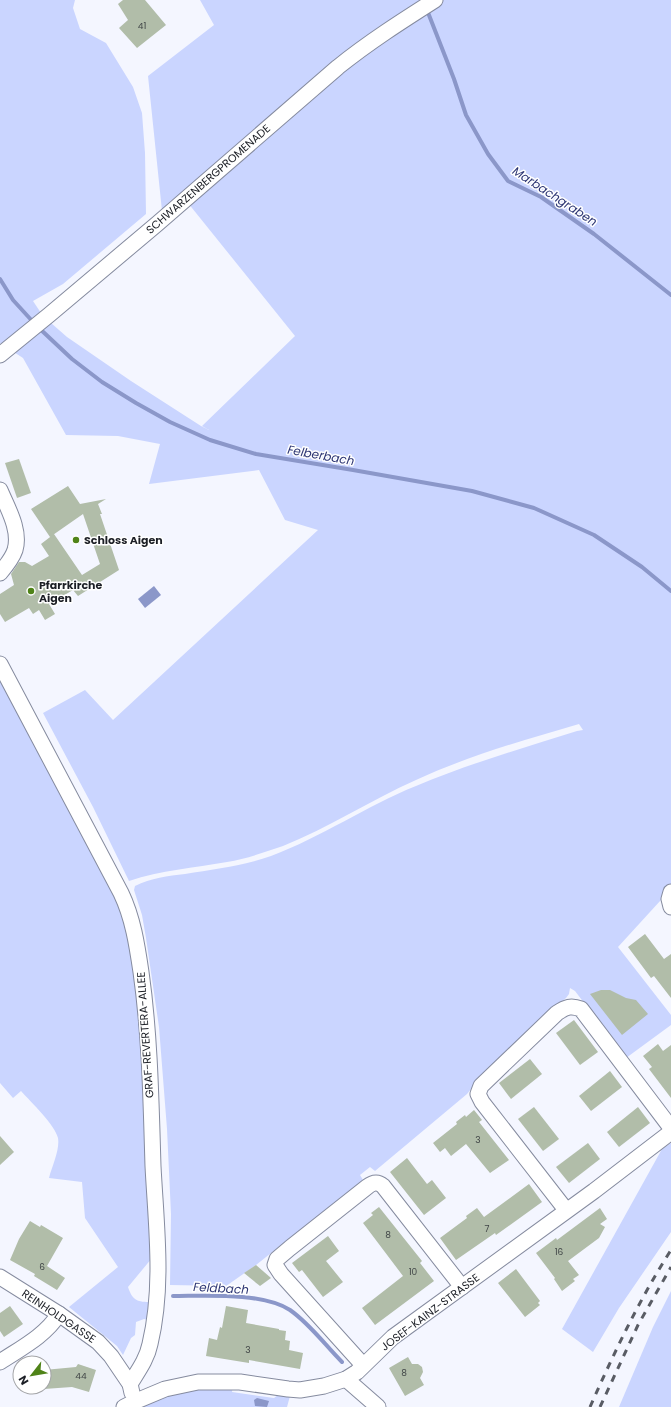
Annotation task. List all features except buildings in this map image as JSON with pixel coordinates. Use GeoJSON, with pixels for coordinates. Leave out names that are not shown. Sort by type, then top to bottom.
{"type":"FeatureCollection","features":[{"type":"Feature","properties":{"kind":"street","name":"SCHWARZENBERGPROMENADE"},"geometry":{"type":"LineString","coordinates":[[0,355],[157,224],[338,67],[357,52],[434,1]]}},
{"type":"Feature","properties":{"kind":"street"},"geometry":{"type":"LineString","coordinates":[[0,490],[13,522],[16,544],[12,557],[0,573]]}},
{"type":"Feature","properties":{"kind":"street","name":"GRAF-REVERTERA-ALLEE"},"geometry":{"type":"LineString","coordinates":[[0,664],[121,893],[130,916],[137,946],[146,1020],[159,1256],[156,1306],[150,1344],[146,1357],[130,1384]]}},
{"type":"Feature","properties":{"kind":"street"},"geometry":{"type":"LineString","coordinates":[[671,892],[669,900],[671,907]]}},
{"type":"Feature","properties":{"kind":"street"},"geometry":{"type":"LineString","coordinates":[[566,1210],[482,1102],[478,1094],[481,1086],[557,1013],[566,1007],[572,1006],[581,1009],[671,1128]]}},
{"type":"Feature","properties":{"kind":"street","name":"JOSEF-KAINZ-STRASSE"},"geometry":{"type":"LineString","coordinates":[[129,1404],[170,1388],[208,1381],[240,1382],[300,1390],[324,1386],[346,1379],[393,1337],[594,1191],[671,1132]]}},
{"type":"Feature","properties":{"kind":"street"},"geometry":{"type":"LineString","coordinates":[[363,1365],[281,1274],[275,1265],[278,1259],[290,1248],[366,1187],[374,1183],[378,1183],[383,1186],[462,1287]]}},
{"type":"Feature","properties":{"kind":"street","name":"REINHOLDGASSE"},"geometry":{"type":"LineString","coordinates":[[2,1283],[59,1314],[98,1342],[111,1356],[130,1384],[129,1404]]}},
{"type":"Feature","properties":{"kind":"street"},"geometry":{"type":"LineString","coordinates":[[0,1362],[40,1335],[50,1326],[59,1314]]}},
{"type":"Feature","properties":{"kind":"street"},"geometry":{"type":"LineString","coordinates":[[346,1379],[378,1407]]}},
{"type":"Feature","properties":{"kind":"shaded area"},"geometry":{"type":"Polygon","coordinates":[[[0,0],[75,0],[73,8],[80,29],[106,43],[133,87],[142,113],[145,153],[146,214],[63,284],[33,301],[43,316],[67,337],[131,381],[201,426],[209,430],[202,426],[295,336],[188,203],[354,46],[297,92],[162,211],[148,76],[214,25],[200,0],[671,0],[671,889],[618,947],[671,1015],[671,1025],[626,1058],[575,991],[570,988],[569,994],[566,998],[485,1072],[467,1094],[375,1171],[370,1167],[360,1175],[363,1180],[256,1265],[226,1286],[170,1285],[171,1214],[167,1129],[159,1027],[146,938],[142,915],[134,890],[135,886],[160,878],[228,867],[271,856],[308,840],[398,794],[436,778],[496,757],[583,730],[579,724],[517,742],[456,763],[399,788],[300,839],[269,851],[234,861],[165,872],[129,881],[93,807],[43,713],[85,690],[113,720],[318,530],[285,520],[259,470],[149,484],[160,444],[118,436],[66,435],[23,358],[0,343],[0,0]]]}},
{"type":"Feature","properties":{"kind":"shaded area"},"geometry":{"type":"Polygon","coordinates":[[[154,586],[161,595],[145,608],[138,599],[154,586]]]}},
{"type":"Feature","properties":{"kind":"shaded area"},"geometry":{"type":"Polygon","coordinates":[[[0,674],[111,885],[131,939],[141,1023],[152,1258],[128,1287],[135,1299],[149,1302],[148,1320],[144,1319],[136,1322],[135,1335],[131,1338],[123,1355],[117,1346],[69,1307],[118,1267],[85,1218],[82,1182],[49,1178],[58,1148],[58,1138],[56,1133],[42,1114],[21,1091],[13,1098],[0,1083],[0,674]]]}},
{"type":"Feature","properties":{"kind":"shaded area"},"geometry":{"type":"Polygon","coordinates":[[[671,1143],[671,1232],[619,1308],[593,1352],[562,1329],[662,1149],[671,1143]]]}},
{"type":"Feature","properties":{"kind":"shaded area"},"geometry":{"type":"Polygon","coordinates":[[[671,1291],[671,1407],[619,1407],[653,1327],[671,1291]]]}},
{"type":"Feature","properties":{"kind":"shaded area"},"geometry":{"type":"Polygon","coordinates":[[[233,1384],[232,1392],[274,1398],[283,1391],[290,1396],[287,1407],[132,1407],[166,1392],[233,1384]]]}},
{"type":"Feature","properties":{"kind":"shaded area"},"geometry":{"type":"Polygon","coordinates":[[[257,1398],[269,1401],[267,1407],[255,1406],[254,1400],[257,1398]]]}},
{"type":"Feature","properties":{"kind":"waterway","name":"Marbachgraben"},"geometry":{"type":"LineString","coordinates":[[427,10],[454,79],[466,115],[488,154],[508,181],[541,197],[594,234],[671,295]]}},
{"type":"Feature","properties":{"kind":"waterway","name":"Felberbach"},"geometry":{"type":"LineString","coordinates":[[0,279],[13,300],[34,323]]}},
{"type":"Feature","properties":{"kind":"waterway","name":"Felberbach"},"geometry":{"type":"LineString","coordinates":[[39,328],[72,359],[102,382],[170,422],[210,440],[256,454],[472,491],[534,508],[594,535],[642,567],[671,591]]}},
{"type":"Feature","properties":{"kind":"waterway","name":"Feldbach"},"geometry":{"type":"LineString","coordinates":[[173,1296],[233,1296],[264,1300],[278,1304],[290,1310],[304,1322],[342,1362]]}},
{"type":"Feature","properties":{"kind":"railway"},"geometry":{"type":"LineString","coordinates":[[590,1407],[608,1367],[648,1288],[671,1250]]}},
{"type":"Feature","properties":{"kind":"railway"},"geometry":{"type":"LineString","coordinates":[[600,1407],[638,1325],[671,1267]]}},
{"type":"Feature","properties":{"kind":"place","name":"Schloss Aigen"},"geometry":{"type":"Point","coordinates":[76,540]}},
{"type":"Feature","properties":{"kind":"place","name":"Pfarrkirche Aigen"},"geometry":{"type":"Point","coordinates":[31,591]}}]}
